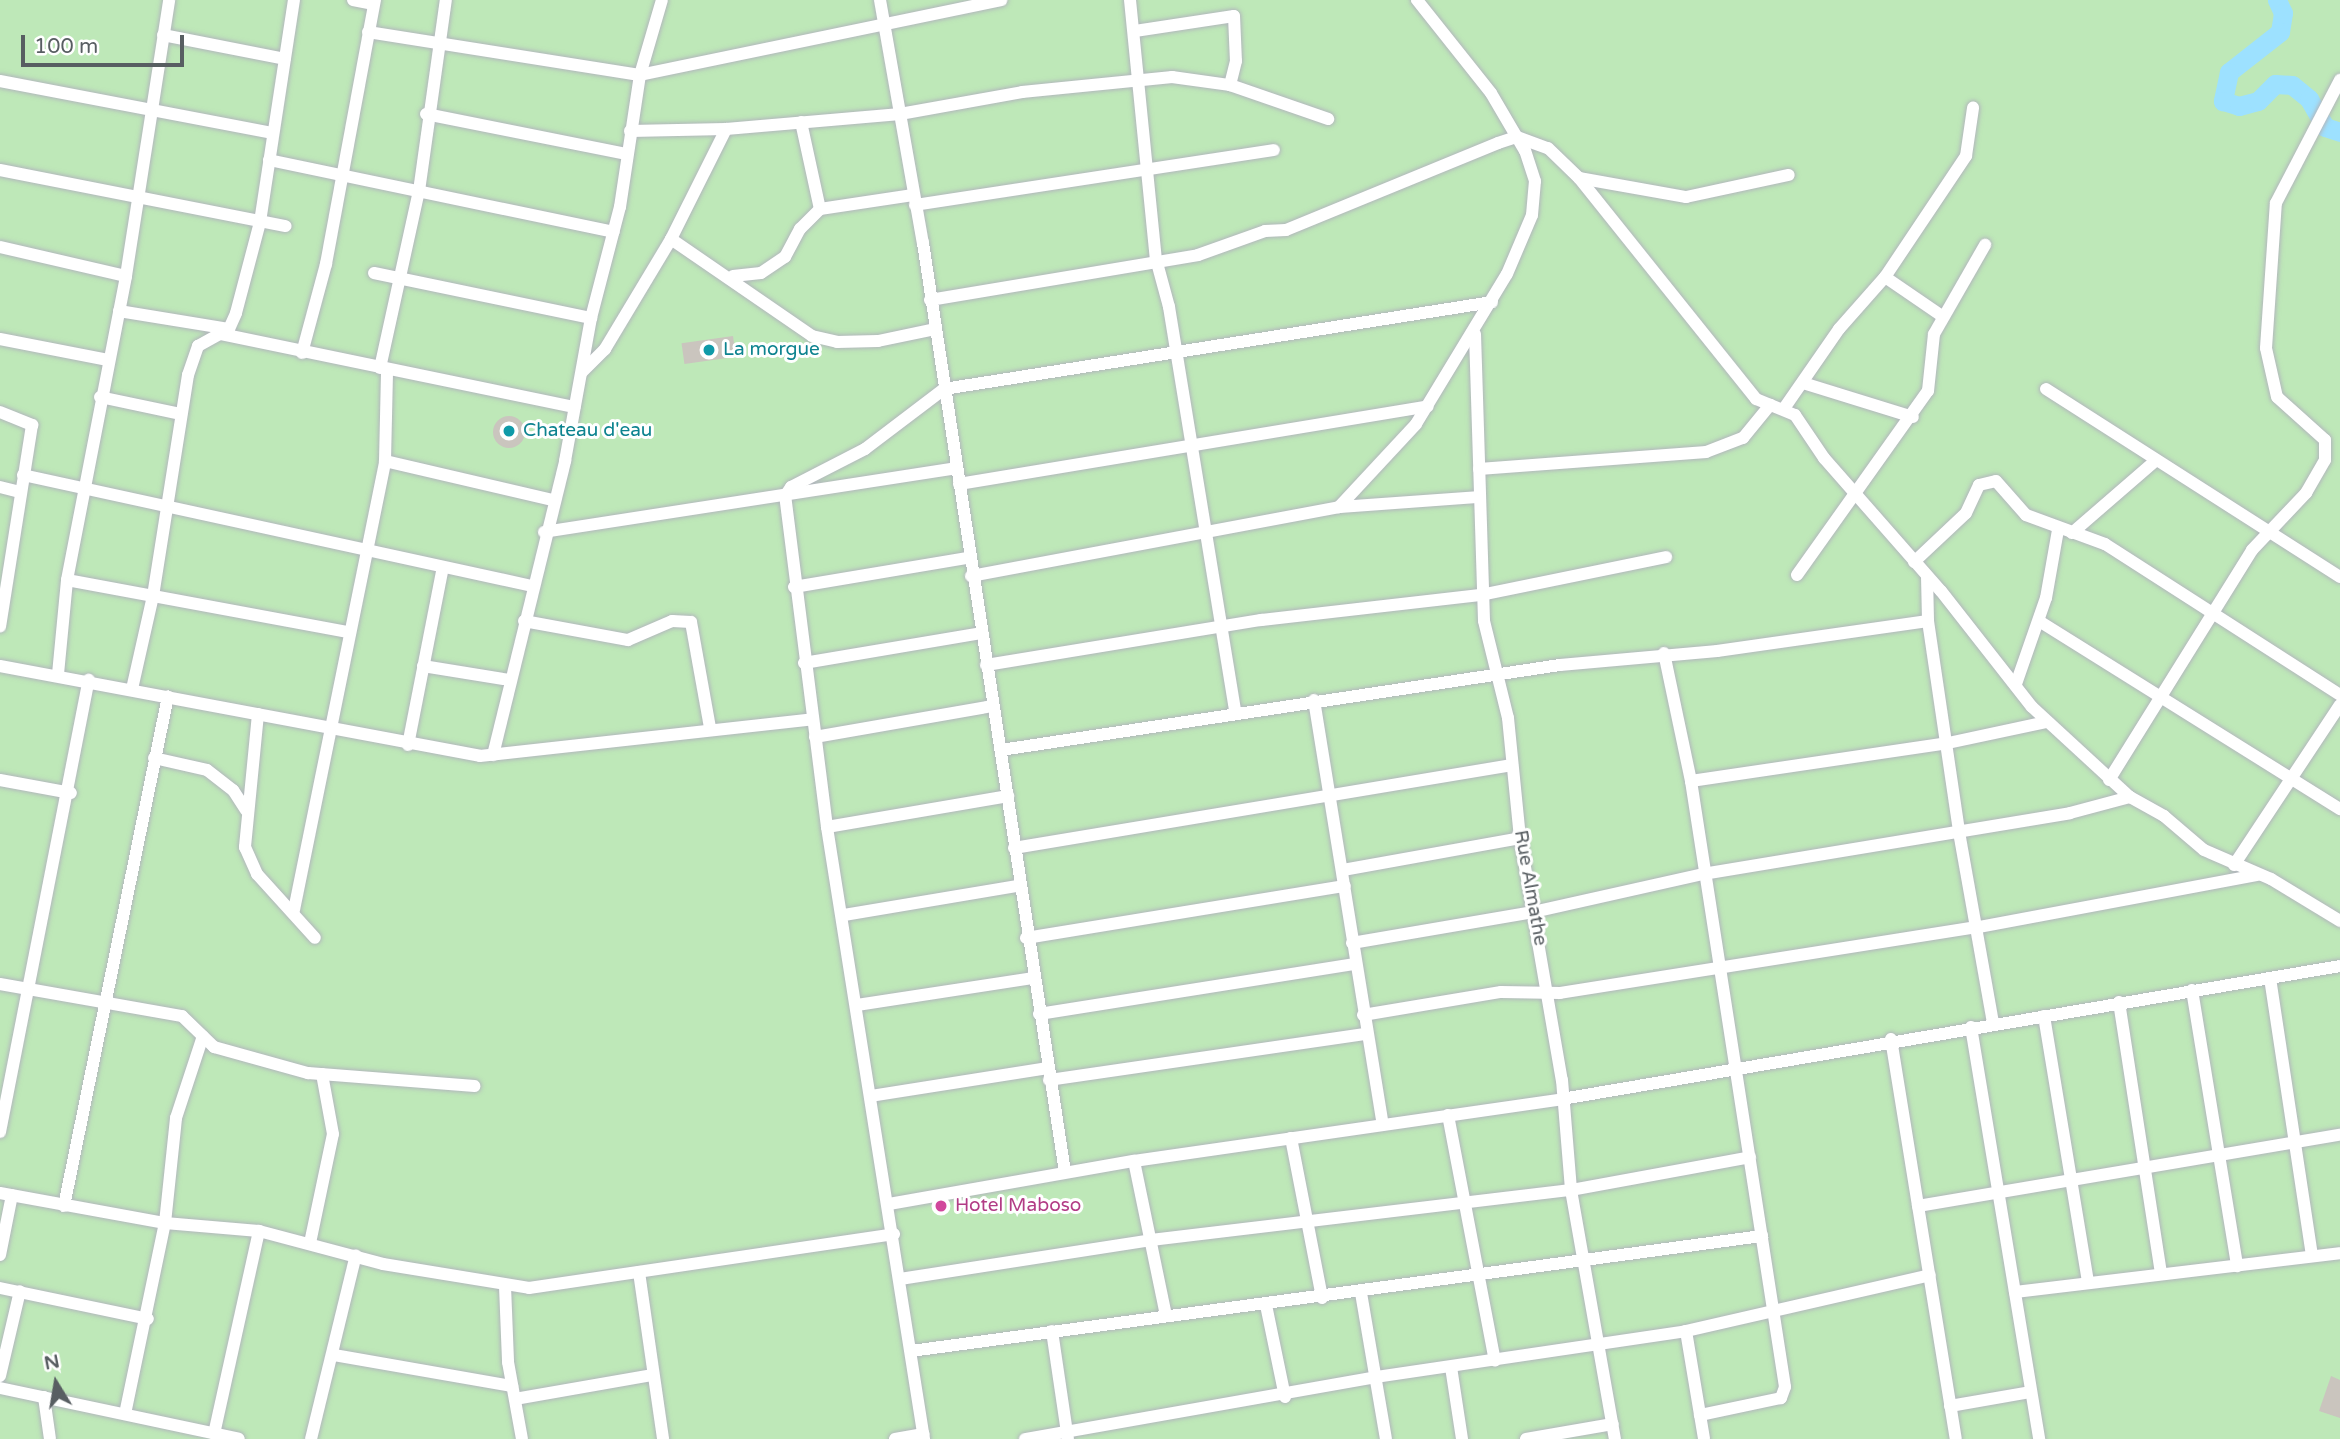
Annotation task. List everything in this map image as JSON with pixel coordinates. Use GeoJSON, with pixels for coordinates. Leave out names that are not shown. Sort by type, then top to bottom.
{"type":"FeatureCollection","features":[{"type":"Feature","properties":{"kind":"street"},"geometry":{"type":"LineString","coordinates":[[58,674],[67,580],[100,397],[126,276],[135,199],[169,0]]}},
{"type":"Feature","properties":{"kind":"street"},"geometry":{"type":"LineString","coordinates":[[132,689],[153,596],[164,509],[181,414],[198,346],[225,331],[260,222],[294,0]]}},
{"type":"Feature","properties":{"kind":"street"},"geometry":{"type":"LineString","coordinates":[[302,353],[344,175],[374,2],[353,0]]}},
{"type":"Feature","properties":{"kind":"street"},"geometry":{"type":"LineString","coordinates":[[294,910],[327,725],[363,551],[385,461],[383,369],[419,191],[426,114],[446,0]]}},
{"type":"Feature","properties":{"kind":"street"},"geometry":{"type":"LineString","coordinates":[[493,755],[575,407],[591,318],[614,232],[640,75],[662,0]]}},
{"type":"Feature","properties":{"kind":"street"},"geometry":{"type":"LineString","coordinates":[[880,0],[935,329],[968,558],[1002,750],[1018,886],[1065,1172]]}},
{"type":"Feature","properties":{"kind":"street"},"geometry":{"type":"LineString","coordinates":[[368,33],[438,46],[640,75],[1001,0]]}},
{"type":"Feature","properties":{"kind":"street"},"geometry":{"type":"LineString","coordinates":[[1130,0],[1138,79],[1145,110],[1146,166],[1156,258],[1176,351],[1189,445],[1235,712]]}},
{"type":"Feature","properties":{"kind":"street"},"geometry":{"type":"LineString","coordinates":[[1339,508],[1428,406],[1475,334],[1492,302],[1534,199],[1531,164],[1517,137],[1469,61],[1417,0]]}},
{"type":"Feature","properties":{"kind":"street"},"geometry":{"type":"LineString","coordinates":[[1135,31],[1232,15],[1237,34],[1230,85]]}},
{"type":"Feature","properties":{"kind":"street"},"geometry":{"type":"LineString","coordinates":[[163,35],[285,60]]}},
{"type":"Feature","properties":{"kind":"street"},"geometry":{"type":"LineString","coordinates":[[630,131],[726,129],[900,114],[1022,92],[1172,77],[1230,85],[1328,119]]}},
{"type":"Feature","properties":{"kind":"street"},"geometry":{"type":"LineString","coordinates":[[2109,780],[2160,695],[2269,527],[2306,493],[2328,446],[2277,397],[2266,348],[2274,211],[2326,103],[2340,80]]}},
{"type":"Feature","properties":{"kind":"street"},"geometry":{"type":"LineString","coordinates":[[0,81],[273,133]]}},
{"type":"Feature","properties":{"kind":"street"},"geometry":{"type":"LineString","coordinates":[[1785,407],[1839,329],[1885,277],[1966,156],[1973,108]]}},
{"type":"Feature","properties":{"kind":"street"},"geometry":{"type":"LineString","coordinates":[[426,114],[627,154]]}},
{"type":"Feature","properties":{"kind":"street"},"geometry":{"type":"LineString","coordinates":[[801,122],[820,209]]}},
{"type":"Feature","properties":{"kind":"street"},"geometry":{"type":"LineString","coordinates":[[582,372],[605,349],[671,239],[726,129]]}},
{"type":"Feature","properties":{"kind":"street"},"geometry":{"type":"LineString","coordinates":[[930,300],[1156,258],[1198,255],[1265,231],[1286,230],[1517,137],[1548,148],[1579,178],[1743,384],[1760,402],[1785,407],[2046,722],[2109,780],[2130,797],[2164,816],[2204,850],[2258,874],[2340,921]]}},
{"type":"Feature","properties":{"kind":"street"},"geometry":{"type":"LineString","coordinates":[[733,276],[761,274],[785,257],[800,229],[820,209],[914,200],[1274,150]]}},
{"type":"Feature","properties":{"kind":"street"},"geometry":{"type":"LineString","coordinates":[[270,160],[614,232]]}},
{"type":"Feature","properties":{"kind":"street"},"geometry":{"type":"LineString","coordinates":[[0,170],[135,199],[286,226]]}},
{"type":"Feature","properties":{"kind":"street"},"geometry":{"type":"LineString","coordinates":[[1579,178],[1686,197],[1789,175]]}},
{"type":"Feature","properties":{"kind":"street"},"geometry":{"type":"LineString","coordinates":[[671,239],[700,262],[733,276],[792,325],[837,342],[878,341],[935,329]]}},
{"type":"Feature","properties":{"kind":"street"},"geometry":{"type":"LineString","coordinates":[[1797,575],[1913,417],[1928,391],[1932,344],[1942,316],[1985,245]]}},
{"type":"Feature","properties":{"kind":"street"},"geometry":{"type":"LineString","coordinates":[[0,247],[126,276]]}},
{"type":"Feature","properties":{"kind":"street"},"geometry":{"type":"LineString","coordinates":[[374,273],[591,318]]}},
{"type":"Feature","properties":{"kind":"street"},"geometry":{"type":"LineString","coordinates":[[1885,277],[1942,316]]}},
{"type":"Feature","properties":{"kind":"street"},"geometry":{"type":"LineString","coordinates":[[895,1439],[924,1437],[844,915],[827,827],[794,587],[785,496],[791,487],[865,449],[944,389],[1492,302]]}},
{"type":"Feature","properties":{"kind":"street"},"geometry":{"type":"LineString","coordinates":[[118,311],[225,331],[302,353],[575,407]]}},
{"type":"Feature","properties":{"kind":"street","name":"Rue Almathe"},"geometry":{"type":"LineString","coordinates":[[1475,334],[1481,595],[1500,675],[1520,838],[1548,992],[1571,1190],[1587,1264],[1615,1439]]}},
{"type":"Feature","properties":{"kind":"street"},"geometry":{"type":"LineString","coordinates":[[0,339],[108,360]]}},
{"type":"Feature","properties":{"kind":"street"},"geometry":{"type":"LineString","coordinates":[[1803,383],[1913,417]]}},
{"type":"Feature","properties":{"kind":"street"},"geometry":{"type":"LineString","coordinates":[[2046,389],[2155,461],[2269,527],[2340,577]]}},
{"type":"Feature","properties":{"kind":"street"},"geometry":{"type":"LineString","coordinates":[[100,397],[181,414]]}},
{"type":"Feature","properties":{"kind":"street"},"geometry":{"type":"LineString","coordinates":[[1479,469],[1706,452],[1744,438],[1770,405]]}},
{"type":"Feature","properties":{"kind":"street"},"geometry":{"type":"LineString","coordinates":[[959,484],[1428,406]]}},
{"type":"Feature","properties":{"kind":"street"},"geometry":{"type":"LineString","coordinates":[[0,412],[32,423],[5,567],[0,626]]}},
{"type":"Feature","properties":{"kind":"street"},"geometry":{"type":"LineString","coordinates":[[385,461],[553,500]]}},
{"type":"Feature","properties":{"kind":"street"},"geometry":{"type":"LineString","coordinates":[[2072,533],[2155,461]]}},
{"type":"Feature","properties":{"kind":"street"},"geometry":{"type":"LineString","coordinates":[[544,532],[956,468]]}},
{"type":"Feature","properties":{"kind":"street"},"geometry":{"type":"LineString","coordinates":[[23,475],[164,509],[532,586]]}},
{"type":"Feature","properties":{"kind":"street"},"geometry":{"type":"LineString","coordinates":[[1914,562],[1966,513],[1975,490],[1990,480],[2026,516],[2058,530],[2105,544],[2210,616],[2340,695]]}},
{"type":"Feature","properties":{"kind":"street"},"geometry":{"type":"LineString","coordinates":[[0,487],[20,492]]}},
{"type":"Feature","properties":{"kind":"street"},"geometry":{"type":"LineString","coordinates":[[971,576],[1339,508],[1478,497]]}},
{"type":"Feature","properties":{"kind":"street"},"geometry":{"type":"LineString","coordinates":[[2016,684],[2039,621],[2058,530]]}},
{"type":"Feature","properties":{"kind":"street"},"geometry":{"type":"LineString","coordinates":[[986,664],[1222,627],[1481,595],[1666,557]]}},
{"type":"Feature","properties":{"kind":"street"},"geometry":{"type":"LineString","coordinates":[[794,587],[968,558]]}},
{"type":"Feature","properties":{"kind":"street"},"geometry":{"type":"LineString","coordinates":[[408,745],[443,567]]}},
{"type":"Feature","properties":{"kind":"street"},"geometry":{"type":"LineString","coordinates":[[1927,576],[1928,621],[1959,832],[1979,927],[1993,1022]]}},
{"type":"Feature","properties":{"kind":"street"},"geometry":{"type":"LineString","coordinates":[[67,580],[348,632]]}},
{"type":"Feature","properties":{"kind":"street"},"geometry":{"type":"LineString","coordinates":[[524,621],[628,640],[672,621],[691,622],[710,728]]}},
{"type":"Feature","properties":{"kind":"street"},"geometry":{"type":"LineString","coordinates":[[1002,750],[1314,700],[1928,621]]}},
{"type":"Feature","properties":{"kind":"street"},"geometry":{"type":"LineString","coordinates":[[2039,621],[2340,809]]}},
{"type":"Feature","properties":{"kind":"street"},"geometry":{"type":"LineString","coordinates":[[804,663],[982,633]]}},
{"type":"Feature","properties":{"kind":"street"},"geometry":{"type":"LineString","coordinates":[[1664,653],[1691,781],[1703,874],[1737,1066],[1774,1314],[1783,1396],[1700,1415]]}},
{"type":"Feature","properties":{"kind":"street"},"geometry":{"type":"LineString","coordinates":[[0,666],[58,674],[327,725],[408,745],[493,755],[710,728],[813,719]]}},
{"type":"Feature","properties":{"kind":"street"},"geometry":{"type":"LineString","coordinates":[[424,666],[509,680]]}},
{"type":"Feature","properties":{"kind":"street"},"geometry":{"type":"LineString","coordinates":[[0,1132],[3,1099],[71,793],[89,680]]}},
{"type":"Feature","properties":{"kind":"street"},"geometry":{"type":"LineString","coordinates":[[64,1206],[168,696]]}},
{"type":"Feature","properties":{"kind":"street"},"geometry":{"type":"LineString","coordinates":[[1314,700],[1343,870],[1366,1034],[1383,1124]]}},
{"type":"Feature","properties":{"kind":"street"},"geometry":{"type":"LineString","coordinates":[[2234,865],[2340,705]]}},
{"type":"Feature","properties":{"kind":"street"},"geometry":{"type":"LineString","coordinates":[[815,737],[993,706]]}},
{"type":"Feature","properties":{"kind":"street"},"geometry":{"type":"LineString","coordinates":[[258,714],[244,838],[251,863],[294,910],[315,938]]}},
{"type":"Feature","properties":{"kind":"street"},"geometry":{"type":"LineString","coordinates":[[1691,781],[1948,743],[2046,722]]}},
{"type":"Feature","properties":{"kind":"street"},"geometry":{"type":"LineString","coordinates":[[155,758],[207,770],[233,790],[246,810]]}},
{"type":"Feature","properties":{"kind":"street"},"geometry":{"type":"LineString","coordinates":[[1014,848],[1512,765]]}},
{"type":"Feature","properties":{"kind":"street"},"geometry":{"type":"LineString","coordinates":[[0,780],[71,793]]}},
{"type":"Feature","properties":{"kind":"street"},"geometry":{"type":"LineString","coordinates":[[827,827],[1008,796]]}},
{"type":"Feature","properties":{"kind":"street"},"geometry":{"type":"LineString","coordinates":[[1352,943],[1533,912],[1703,874],[1959,832],[2130,797]]}},
{"type":"Feature","properties":{"kind":"street"},"geometry":{"type":"LineString","coordinates":[[1343,870],[1520,838]]}},
{"type":"Feature","properties":{"kind":"street"},"geometry":{"type":"LineString","coordinates":[[1363,1015],[1502,992],[1548,992],[1979,927],[2258,874]]}},
{"type":"Feature","properties":{"kind":"street"},"geometry":{"type":"LineString","coordinates":[[844,915],[1018,886]]}},
{"type":"Feature","properties":{"kind":"street"},"geometry":{"type":"LineString","coordinates":[[1026,937],[1345,886]]}},
{"type":"Feature","properties":{"kind":"street"},"geometry":{"type":"LineString","coordinates":[[1039,1014],[1355,964]]}},
{"type":"Feature","properties":{"kind":"street"},"geometry":{"type":"LineString","coordinates":[[889,1204],[1134,1161],[1562,1099],[1993,1022],[2340,969]]}},
{"type":"Feature","properties":{"kind":"street"},"geometry":{"type":"LineString","coordinates":[[857,1005],[1034,978]]}},
{"type":"Feature","properties":{"kind":"street"},"geometry":{"type":"LineString","coordinates":[[2270,978],[2312,1256]]}},
{"type":"Feature","properties":{"kind":"street"},"geometry":{"type":"LineString","coordinates":[[0,984],[105,1006],[182,1016],[203,1036],[230,1053],[322,1074],[474,1086]]}},
{"type":"Feature","properties":{"kind":"street"},"geometry":{"type":"LineString","coordinates":[[2192,990],[2237,1265]]}},
{"type":"Feature","properties":{"kind":"street"},"geometry":{"type":"LineString","coordinates":[[2119,1002],[2161,1273]]}},
{"type":"Feature","properties":{"kind":"street"},"geometry":{"type":"LineString","coordinates":[[2044,1016],[2088,1281]]}},
{"type":"Feature","properties":{"kind":"street"},"geometry":{"type":"LineString","coordinates":[[1971,1027],[2039,1439]]}},
{"type":"Feature","properties":{"kind":"street"},"geometry":{"type":"LineString","coordinates":[[871,1096],[1366,1034]]}},
{"type":"Feature","properties":{"kind":"street"},"geometry":{"type":"LineString","coordinates":[[125,1415],[149,1319],[165,1223],[176,1118],[203,1036]]}},
{"type":"Feature","properties":{"kind":"street"},"geometry":{"type":"LineString","coordinates":[[1891,1040],[1956,1439]]}},
{"type":"Feature","properties":{"kind":"street"},"geometry":{"type":"LineString","coordinates":[[310,1242],[333,1134],[322,1074]]}},
{"type":"Feature","properties":{"kind":"street"},"geometry":{"type":"LineString","coordinates":[[1448,1115],[1495,1361]]}},
{"type":"Feature","properties":{"kind":"street"},"geometry":{"type":"LineString","coordinates":[[1918,1206],[2340,1135]]}},
{"type":"Feature","properties":{"kind":"street"},"geometry":{"type":"LineString","coordinates":[[1291,1138],[1310,1222],[1322,1298]]}},
{"type":"Feature","properties":{"kind":"street"},"geometry":{"type":"LineString","coordinates":[[900,1279],[1150,1240],[1571,1190],[1750,1157]]}},
{"type":"Feature","properties":{"kind":"street"},"geometry":{"type":"LineString","coordinates":[[1134,1161],[1166,1316]]}},
{"type":"Feature","properties":{"kind":"street"},"geometry":{"type":"LineString","coordinates":[[0,1255],[6,1194],[165,1223],[259,1231],[356,1255],[505,1286],[548,1286],[894,1234]]}},
{"type":"Feature","properties":{"kind":"street"},"geometry":{"type":"LineString","coordinates":[[214,1434],[259,1231]]}},
{"type":"Feature","properties":{"kind":"street"},"geometry":{"type":"LineString","coordinates":[[911,1351],[1166,1316],[1587,1264],[1762,1236]]}},
{"type":"Feature","properties":{"kind":"street"},"geometry":{"type":"LineString","coordinates":[[2015,1292],[2088,1281],[2340,1253]]}},
{"type":"Feature","properties":{"kind":"street"},"geometry":{"type":"LineString","coordinates":[[311,1439],[334,1355],[356,1255]]}},
{"type":"Feature","properties":{"kind":"street"},"geometry":{"type":"LineString","coordinates":[[639,1272],[663,1439]]}},
{"type":"Feature","properties":{"kind":"street"},"geometry":{"type":"LineString","coordinates":[[1026,1439],[1067,1435],[1376,1377],[1600,1346],[1686,1331],[1774,1314],[1930,1275]]}},
{"type":"Feature","properties":{"kind":"street"},"geometry":{"type":"LineString","coordinates":[[505,1286],[513,1393],[522,1439]]}},
{"type":"Feature","properties":{"kind":"street"},"geometry":{"type":"LineString","coordinates":[[0,1288],[149,1319]]}},
{"type":"Feature","properties":{"kind":"street"},"geometry":{"type":"LineString","coordinates":[[0,1376],[20,1291]]}},
{"type":"Feature","properties":{"kind":"street"},"geometry":{"type":"LineString","coordinates":[[1361,1293],[1386,1439]]}},
{"type":"Feature","properties":{"kind":"street"},"geometry":{"type":"LineString","coordinates":[[1266,1305],[1284,1396]]}},
{"type":"Feature","properties":{"kind":"street"},"geometry":{"type":"LineString","coordinates":[[1052,1331],[1067,1435]]}},
{"type":"Feature","properties":{"kind":"street"},"geometry":{"type":"LineString","coordinates":[[1686,1331],[1704,1439]]}},
{"type":"Feature","properties":{"kind":"street"},"geometry":{"type":"LineString","coordinates":[[334,1355],[513,1393],[653,1375]]}},
{"type":"Feature","properties":{"kind":"street"},"geometry":{"type":"LineString","coordinates":[[1451,1367],[1462,1439]]}},
{"type":"Feature","properties":{"kind":"street"},"geometry":{"type":"LineString","coordinates":[[0,1388],[239,1439]]}},
{"type":"Feature","properties":{"kind":"street"},"geometry":{"type":"LineString","coordinates":[[1950,1406],[2031,1392]]}},
{"type":"Feature","properties":{"kind":"street"},"geometry":{"type":"LineString","coordinates":[[44,1398],[50,1439]]}},
{"type":"Feature","properties":{"kind":"street"},"geometry":{"type":"LineString","coordinates":[[1526,1439],[1613,1424]]}},
{"type":"Feature","properties":{"kind":"green space"},"geometry":{"type":"Polygon","coordinates":[[[0,0],[2340,0],[2340,1439],[0,1439],[0,0]]]}},
{"type":"Feature","properties":{"kind":"building","name":"La morgue"},"geometry":{"type":"Polygon","coordinates":[[[733,336],[736,357],[684,364],[682,343],[733,336]]]}},
{"type":"Feature","properties":{"kind":"building","name":"Chateau d'eau"},"geometry":{"type":"Polygon","coordinates":[[[509,416],[520,421],[525,432],[520,443],[509,448],[498,443],[493,432],[498,421],[509,416]]]}},
{"type":"Feature","properties":{"kind":"building"},"geometry":{"type":"Polygon","coordinates":[[[2331,1376],[2340,1380],[2340,1418],[2319,1411],[2331,1376]]]}},
{"type":"Feature","properties":{"kind":"waterway"},"geometry":{"type":"LineString","coordinates":[[2277,0],[2283,13],[2280,32],[2229,72],[2223,101],[2239,106],[2258,101],[2275,84],[2292,85],[2309,99],[2325,127],[2340,132]]}},
{"type":"Feature","properties":{"kind":"place","name":"La morgue"},"geometry":{"type":"Point","coordinates":[709,350]}},
{"type":"Feature","properties":{"kind":"place","name":"Chateau d'eau"},"geometry":{"type":"Point","coordinates":[509,431]}},
{"type":"Feature","properties":{"kind":"place","name":"Hotel Maboso"},"geometry":{"type":"Point","coordinates":[941,1206]}}]}
